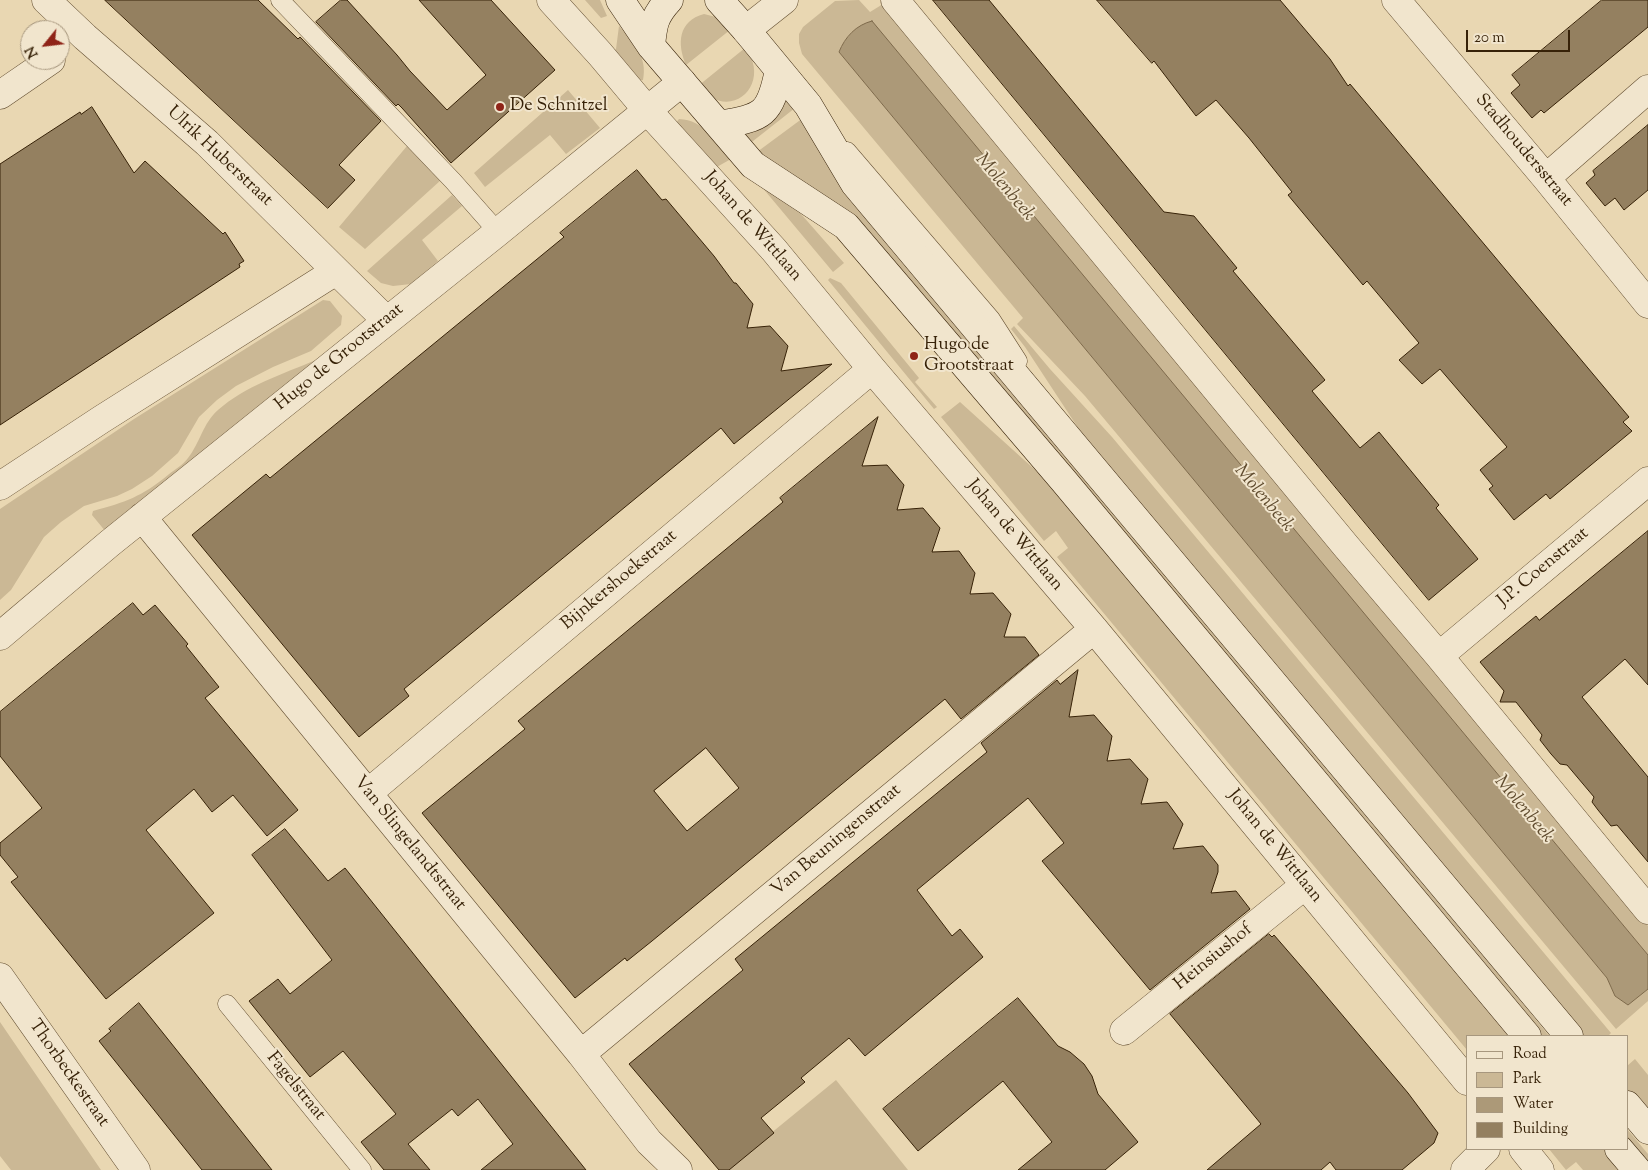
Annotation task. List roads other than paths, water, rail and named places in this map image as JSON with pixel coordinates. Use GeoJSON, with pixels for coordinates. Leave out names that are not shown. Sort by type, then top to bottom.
{"type":"FeatureCollection","features":[{"type":"Feature","properties":{"kind":"street","name":"Ulrik Huberstraat"},"geometry":{"type":"LineString","coordinates":[[46,0],[85,37],[207,143],[386,320]]}},
{"type":"Feature","properties":{"kind":"street","name":"Johan de Wittlaan"},"geometry":{"type":"LineString","coordinates":[[550,0],[774,250],[872,369],[1094,629],[1466,1080]]}},
{"type":"Feature","properties":{"kind":"street"},"geometry":{"type":"LineString","coordinates":[[620,0],[650,46],[753,165],[846,226],[1075,496],[1526,1035]]}},
{"type":"Feature","properties":{"kind":"street"},"geometry":{"type":"LineString","coordinates":[[650,46],[653,23],[657,14],[669,0]]}},
{"type":"Feature","properties":{"kind":"street"},"geometry":{"type":"LineString","coordinates":[[719,0],[808,106],[855,184],[1568,1035]]}},
{"type":"Feature","properties":{"kind":"street"},"geometry":{"type":"LineString","coordinates":[[746,30],[784,0]]}},
{"type":"Feature","properties":{"kind":"street"},"geometry":{"type":"LineString","coordinates":[[895,0],[1648,910]]}},
{"type":"Feature","properties":{"kind":"street","name":"Stadhoudersstraat"},"geometry":{"type":"LineString","coordinates":[[1396,0],[1546,178],[1648,304]]}},
{"type":"Feature","properties":{"kind":"street"},"geometry":{"type":"LineString","coordinates":[[70,47],[85,37]]}},
{"type":"Feature","properties":{"kind":"street"},"geometry":{"type":"LineString","coordinates":[[0,95],[36,70]]}},
{"type":"Feature","properties":{"kind":"street"},"geometry":{"type":"LineString","coordinates":[[719,125],[745,120],[762,113],[772,100],[779,70]]}},
{"type":"Feature","properties":{"kind":"street","name":"Hugo de Grootstraat"},"geometry":{"type":"LineString","coordinates":[[0,636],[142,517],[682,82]]}},
{"type":"Feature","properties":{"kind":"street"},"geometry":{"type":"LineString","coordinates":[[1546,178],[1648,89]]}},
{"type":"Feature","properties":{"kind":"street"},"geometry":{"type":"LineString","coordinates":[[0,486],[336,271]]}},
{"type":"Feature","properties":{"kind":"street","name":"Bijnkershoekstraat"},"geometry":{"type":"LineString","coordinates":[[368,793],[872,369]]}},
{"type":"Feature","properties":{"kind":"street","name":"J.P. Coenstraat"},"geometry":{"type":"LineString","coordinates":[[1439,656],[1648,481]]}},
{"type":"Feature","properties":{"kind":"street","name":"Van Slingelandtstraat"},"geometry":{"type":"LineString","coordinates":[[142,517],[581,1054],[649,1142],[678,1170]]}},
{"type":"Feature","properties":{"kind":"street","name":"Van Beuningenstraat"},"geometry":{"type":"LineString","coordinates":[[581,1054],[1094,629]]}},
{"type":"Feature","properties":{"kind":"street","name":"Heinsiushof"},"geometry":{"type":"LineString","coordinates":[[1124,1031],[1305,885]]}},
{"type":"Feature","properties":{"kind":"street","name":"Thorbeckestraat"},"geometry":{"type":"LineString","coordinates":[[0,978],[136,1170]]}},
{"type":"Feature","properties":{"kind":"street"},"geometry":{"type":"LineString","coordinates":[[1628,1106],[1648,1130]]}},
{"type":"Feature","properties":{"kind":"street"},"geometry":{"type":"LineString","coordinates":[[1465,1170],[1485,1150]]}},
{"type":"Feature","properties":{"kind":"street"},"geometry":{"type":"LineString","coordinates":[[1524,1150],[1540,1170]]}},
{"type":"Feature","properties":{"kind":"street"},"geometry":{"type":"LineString","coordinates":[[1621,1150],[1637,1170]]}},
{"type":"Feature","properties":{"kind":"lane"},"geometry":{"type":"LineString","coordinates":[[280,0],[453,181],[498,232]]}},
{"type":"Feature","properties":{"kind":"lane","name":"Fagelstraat"},"geometry":{"type":"LineString","coordinates":[[227,1004],[362,1170]]}},
{"type":"Feature","properties":{"kind":"water","name":"Molenbeek"},"geometry":{"type":"Polygon","coordinates":[[[872,21],[1648,955],[1648,989],[1628,1005],[1615,996],[1607,978],[839,52],[844,41],[852,32],[861,25],[872,21]]]}},
{"type":"Feature","properties":{"kind":"place","name":"De Schnitzel"},"geometry":{"type":"Point","coordinates":[500,107]}},
{"type":"Feature","properties":{"kind":"place","name":"Hugo de Grootstraat"},"geometry":{"type":"Point","coordinates":[914,356]}}]}
